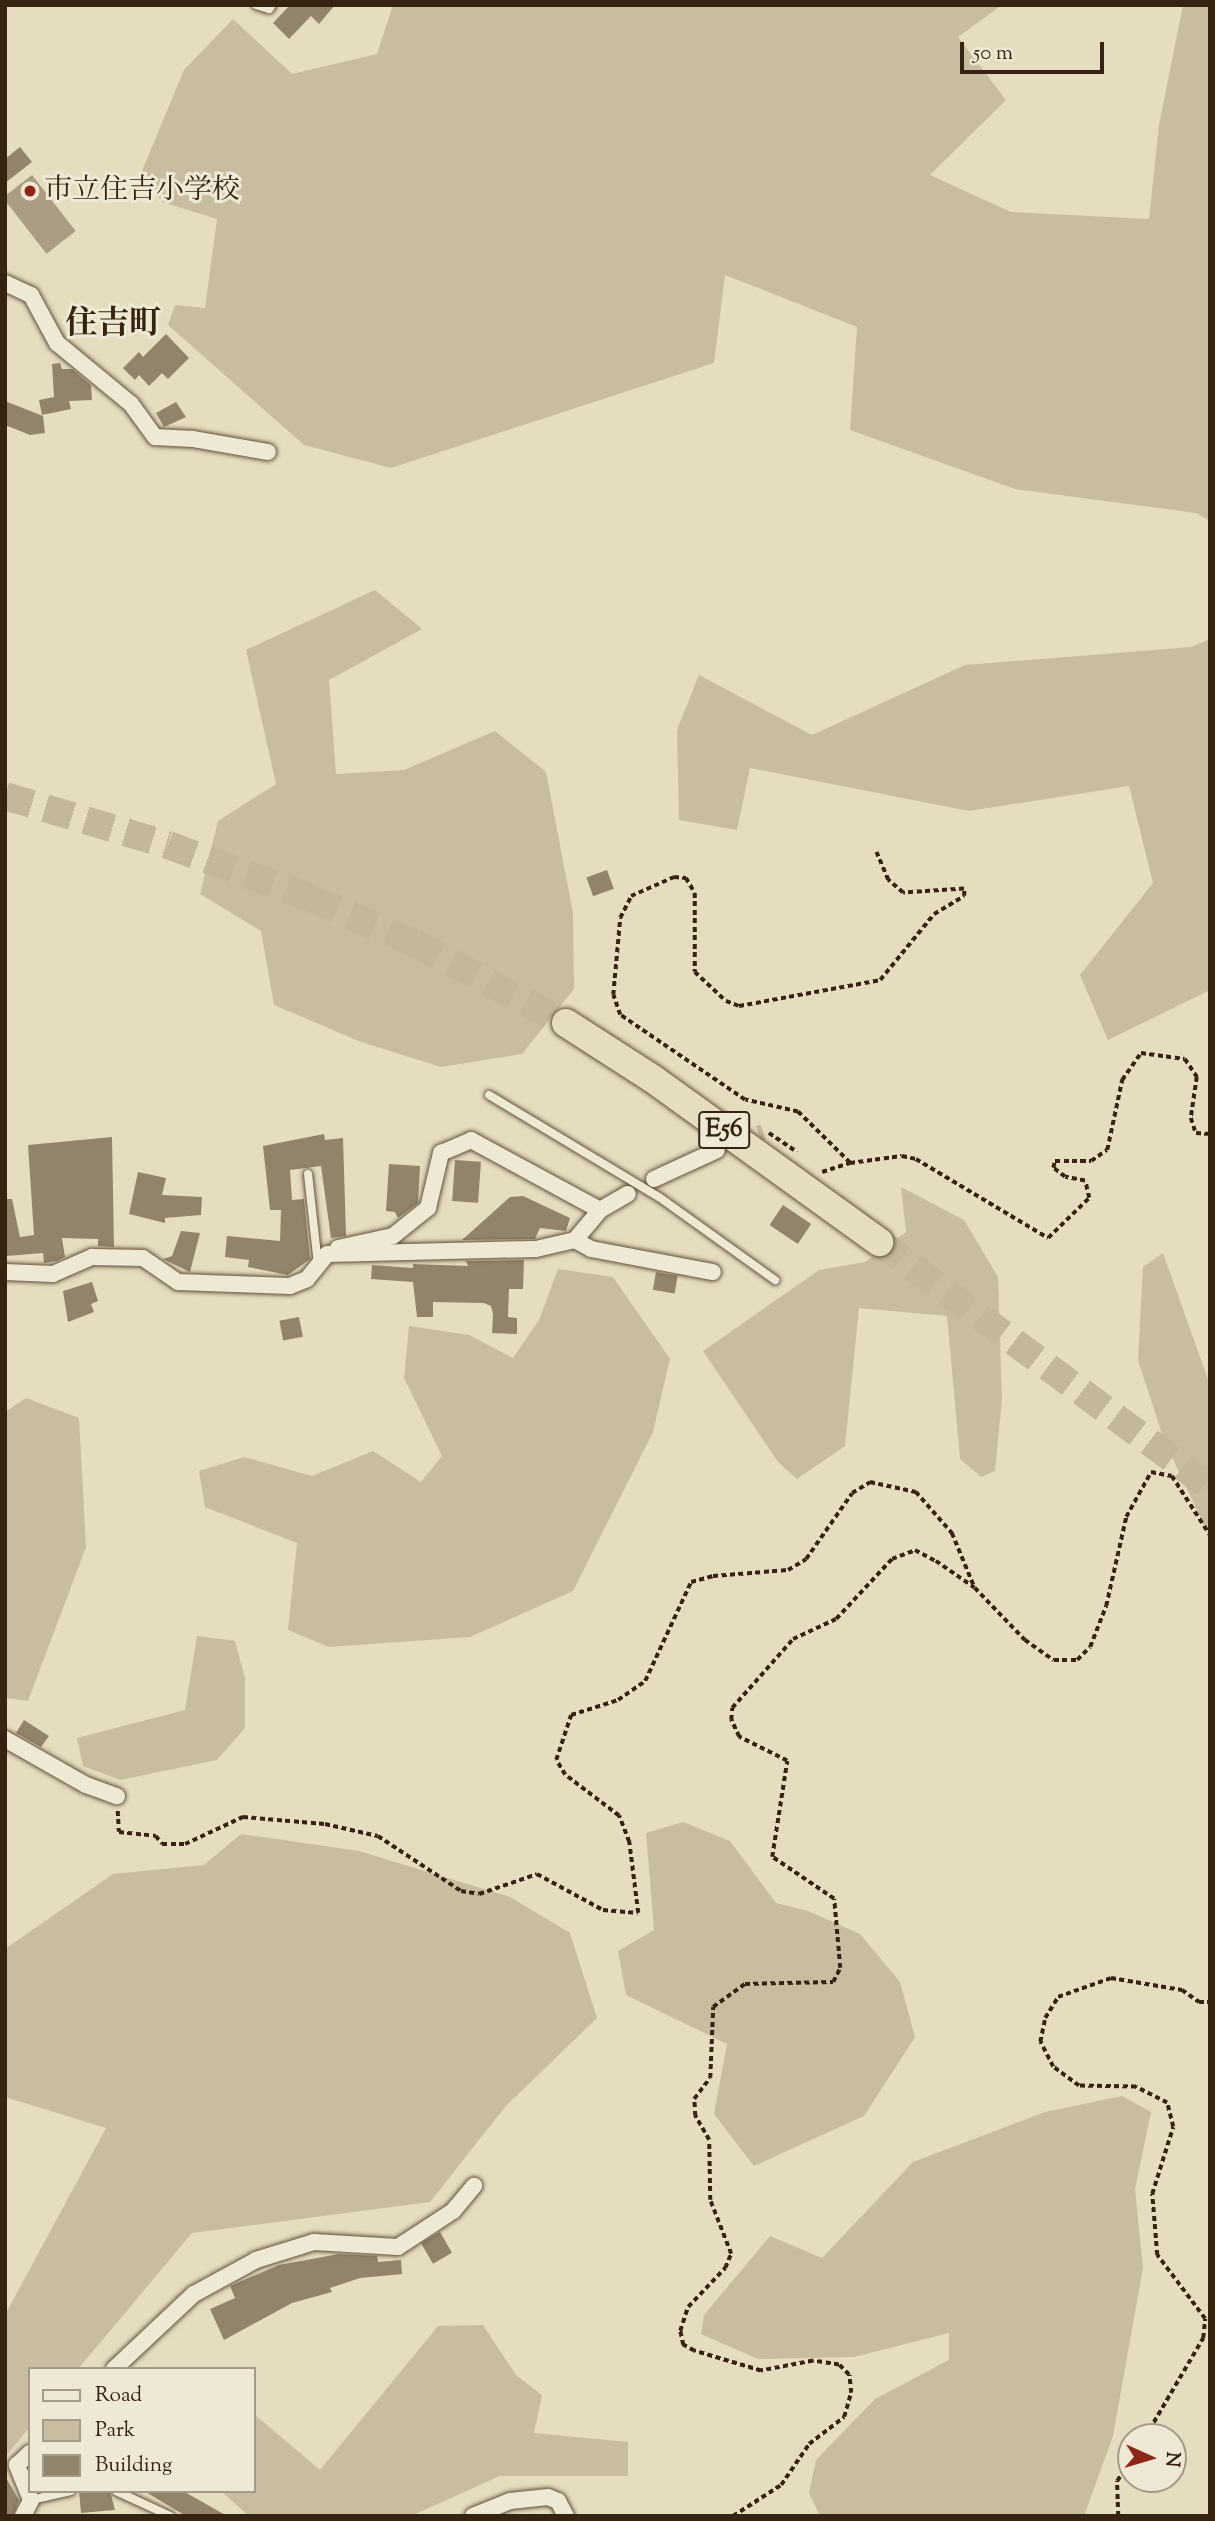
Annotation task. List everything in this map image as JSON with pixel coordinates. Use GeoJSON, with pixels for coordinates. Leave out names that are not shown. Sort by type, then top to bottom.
{"type":"FeatureCollection","features":[{"type":"Feature","properties":{"kind":"highway","name":"E56"},"geometry":{"type":"LineString","coordinates":[[566,1023],[662,1086],[879,1242]]}},
{"type":"Feature","properties":{"kind":"street"},"geometry":{"type":"LineString","coordinates":[[5,284],[32,296],[57,344],[131,404],[155,437],[193,439],[268,452]]}},
{"type":"Feature","properties":{"kind":"street"},"geometry":{"type":"LineString","coordinates":[[5,1272],[53,1273],[92,1257],[143,1258],[178,1282],[290,1286],[307,1279],[322,1260],[393,1236],[428,1209],[441,1153],[471,1140],[600,1210]]}},
{"type":"Feature","properties":{"kind":"street"},"geometry":{"type":"LineString","coordinates":[[654,1180],[716,1150]]}},
{"type":"Feature","properties":{"kind":"street"},"geometry":{"type":"LineString","coordinates":[[322,1260],[536,1249],[575,1240],[600,1210],[628,1194]]}},
{"type":"Feature","properties":{"kind":"street"},"geometry":{"type":"LineString","coordinates":[[575,1240],[592,1249],[713,1272]]}},
{"type":"Feature","properties":{"kind":"street"},"geometry":{"type":"LineString","coordinates":[[5,1739],[86,1786],[117,1796]]}},
{"type":"Feature","properties":{"kind":"street"},"geometry":{"type":"LineString","coordinates":[[116,2367],[194,2294],[256,2260],[314,2242],[398,2247],[453,2211],[474,2186]]}},
{"type":"Feature","properties":{"kind":"street"},"geometry":{"type":"LineString","coordinates":[[28,2455],[17,2465],[28,2492]]}},
{"type":"Feature","properties":{"kind":"street"},"geometry":{"type":"LineString","coordinates":[[23,2516],[31,2500],[28,2493]]}},
{"type":"Feature","properties":{"kind":"street"},"geometry":{"type":"LineString","coordinates":[[473,2516],[510,2501],[548,2497],[558,2501],[566,2516]]}},
{"type":"Feature","properties":{"kind":"lane"},"geometry":{"type":"LineString","coordinates":[[256,5],[269,9],[272,5]]}},
{"type":"Feature","properties":{"kind":"lane"},"geometry":{"type":"LineString","coordinates":[[489,1095],[659,1198],[775,1280]]}},
{"type":"Feature","properties":{"kind":"lane"},"geometry":{"type":"LineString","coordinates":[[308,1174],[322,1260]]}},
{"type":"Feature","properties":{"kind":"lane"},"geometry":{"type":"LineString","coordinates":[[31,2500],[62,2493]]}},
{"type":"Feature","properties":{"kind":"lane"},"geometry":{"type":"LineString","coordinates":[[120,2493],[170,2516]]}},
{"type":"Feature","properties":{"kind":"path"},"geometry":{"type":"LineString","coordinates":[[850,1163],[798,1112],[746,1100],[620,1015],[613,995],[620,918],[631,896],[674,877],[686,878],[695,893],[695,972],[726,1002],[739,1006],[880,980],[934,914],[964,897],[964,889],[903,893],[888,880],[876,852]]}},
{"type":"Feature","properties":{"kind":"path"},"geometry":{"type":"LineString","coordinates":[[811,1164],[822,1172],[850,1163],[902,1156],[916,1159],[1048,1238],[1089,1198],[1085,1181],[1065,1177],[1053,1168],[1055,1161],[1091,1161],[1107,1150],[1122,1080],[1141,1053],[1185,1059],[1197,1077],[1191,1118],[1196,1133],[1210,1134]]}},
{"type":"Feature","properties":{"kind":"path"},"geometry":{"type":"LineString","coordinates":[[764,1132],[778,1135],[803,1157]]}},
{"type":"Feature","properties":{"kind":"path"},"geometry":{"type":"LineString","coordinates":[[733,2516],[781,2485],[809,2444],[844,2417],[850,2393],[849,2375],[839,2365],[813,2361],[761,2371],[694,2351],[683,2344],[680,2331],[688,2307],[725,2268],[731,2254],[710,2200],[709,2140],[695,2116],[694,2099],[710,2078],[713,2007],[745,1984],[833,1982],[840,1968],[834,1899],[772,1857],[787,1760],[739,1737],[731,1720],[732,1708],[793,1639],[835,1619],[892,1559],[915,1550],[975,1588],[1024,1640],[1054,1660],[1077,1660],[1090,1647],[1106,1606],[1126,1517],[1151,1472],[1172,1476],[1210,1535]]}},
{"type":"Feature","properties":{"kind":"path"},"geometry":{"type":"LineString","coordinates":[[117,1796],[119,1832],[156,1836],[162,1844],[185,1844],[243,1817],[325,1824],[378,1836],[461,1891],[479,1894],[537,1874],[603,1910],[638,1913],[629,1842],[619,1815],[565,1775],[556,1760],[571,1715],[618,1700],[645,1681],[691,1582],[713,1576],[788,1570],[806,1559],[852,1493],[870,1482],[916,1492],[952,1532],[975,1588]]}},
{"type":"Feature","properties":{"kind":"path"},"geometry":{"type":"LineString","coordinates":[[1153,2423],[1203,2338],[1205,2319],[1157,2255],[1152,2194],[1173,2127],[1167,2102],[1136,2087],[1079,2086],[1053,2067],[1040,2042],[1045,2018],[1058,1997],[1111,1978],[1182,1990],[1199,2002],[1210,2002]]}},
{"type":"Feature","properties":{"kind":"path"},"geometry":{"type":"LineString","coordinates":[[1117,2493],[1118,2516]]}},
{"type":"Feature","properties":{"kind":"green space"},"geometry":{"type":"Polygon","coordinates":[[[393,5],[1002,5],[958,37],[1006,100],[930,175],[1011,212],[1149,219],[1159,125],[1183,5],[1210,5],[1210,521],[1196,513],[1015,489],[850,430],[857,327],[725,275],[714,363],[391,468],[304,445],[168,325],[175,305],[205,308],[217,219],[162,202],[142,171],[184,70],[233,19],[292,74],[377,54],[393,5]]]}},
{"type":"Feature","properties":{"kind":"green space"},"geometry":{"type":"Polygon","coordinates":[[[375,590],[422,629],[329,680],[336,774],[404,770],[495,731],[546,772],[573,913],[574,989],[522,1054],[441,1067],[361,1042],[274,1005],[261,931],[200,894],[218,821],[276,784],[246,650],[375,590]]]}},
{"type":"Feature","properties":{"kind":"green space"},"geometry":{"type":"Polygon","coordinates":[[[1210,639],[1210,990],[1108,1040],[1080,975],[1153,883],[1129,786],[969,811],[750,768],[737,830],[679,820],[677,730],[699,675],[812,735],[965,665],[1191,647],[1210,639]]]}},
{"type":"Feature","properties":{"kind":"green space"},"geometry":{"type":"Polygon","coordinates":[[[901,1187],[964,1220],[998,1277],[1002,1399],[995,1471],[981,1477],[960,1459],[947,1316],[859,1308],[845,1446],[797,1479],[778,1462],[703,1351],[819,1270],[865,1262],[906,1232],[901,1187]]]}},
{"type":"Feature","properties":{"kind":"green space"},"geometry":{"type":"Polygon","coordinates":[[[1163,1253],[1210,1385],[1210,1538],[1164,1440],[1138,1360],[1143,1267],[1163,1253]]]}},
{"type":"Feature","properties":{"kind":"green space"},"geometry":{"type":"Polygon","coordinates":[[[558,1269],[613,1277],[670,1359],[653,1432],[573,1591],[470,1637],[329,1647],[288,1630],[297,1543],[205,1507],[199,1471],[244,1457],[312,1476],[373,1451],[421,1482],[442,1456],[404,1378],[409,1326],[469,1335],[513,1358],[539,1320],[558,1269]]]}},
{"type":"Feature","properties":{"kind":"green space"},"geometry":{"type":"Polygon","coordinates":[[[26,1398],[79,1418],[86,1547],[28,1701],[5,1698],[5,1412],[26,1398]]]}},
{"type":"Feature","properties":{"kind":"green space"},"geometry":{"type":"Polygon","coordinates":[[[197,1636],[235,1641],[245,1678],[245,1728],[217,1760],[120,1780],[83,1766],[77,1738],[185,1710],[197,1636]]]}},
{"type":"Feature","properties":{"kind":"green space"},"geometry":{"type":"Polygon","coordinates":[[[683,1822],[730,1841],[776,1903],[808,1911],[860,1934],[900,1982],[915,2037],[864,2116],[754,2166],[714,2114],[727,2044],[626,1995],[618,1951],[654,1930],[646,1833],[683,1822]]]}},
{"type":"Feature","properties":{"kind":"green space"},"geometry":{"type":"Polygon","coordinates":[[[241,1834],[359,1851],[510,1897],[570,1933],[597,2018],[505,2107],[430,2202],[192,2233],[80,2367],[28,2367],[28,2429],[5,2457],[5,2315],[106,2128],[5,2097],[5,1949],[113,1874],[204,1865],[241,1834]]]}},
{"type":"Feature","properties":{"kind":"green space"},"geometry":{"type":"Polygon","coordinates":[[[1122,2096],[1151,2112],[1135,2189],[1143,2268],[1113,2436],[1084,2516],[820,2516],[809,2493],[816,2460],[875,2399],[949,2360],[949,2333],[854,2357],[758,2359],[701,2334],[704,2315],[770,2236],[822,2258],[913,2162],[1045,2112],[1122,2096]]]}},
{"type":"Feature","properties":{"kind":"green space"},"geometry":{"type":"Polygon","coordinates":[[[483,2325],[516,2375],[542,2395],[534,2433],[628,2442],[628,2476],[500,2476],[411,2516],[249,2516],[223,2493],[256,2493],[256,2416],[320,2470],[438,2326],[483,2325]]]}},
{"type":"Feature","properties":{"kind":"shaded area"},"geometry":{"type":"Polygon","coordinates":[[[32,175],[76,231],[47,254],[5,201],[5,196],[32,175]]]}},
{"type":"Feature","properties":{"kind":"building"},"geometry":{"type":"Polygon","coordinates":[[[290,5],[335,5],[319,24],[311,16],[289,39],[273,23],[290,5]]]}},
{"type":"Feature","properties":{"kind":"building"},"geometry":{"type":"Polygon","coordinates":[[[20,147],[32,162],[5,183],[5,159],[20,147]]]}},
{"type":"Feature","properties":{"kind":"building"},"geometry":{"type":"Polygon","coordinates":[[[166,334],[189,358],[168,379],[162,373],[149,386],[139,375],[135,380],[123,368],[139,352],[143,357],[166,334]]]}},
{"type":"Feature","properties":{"kind":"building"},"geometry":{"type":"Polygon","coordinates":[[[60,363],[62,369],[72,369],[91,385],[92,400],[69,401],[71,409],[42,415],[39,400],[54,397],[52,364],[60,363]]]}},
{"type":"Feature","properties":{"kind":"building"},"geometry":{"type":"Polygon","coordinates":[[[5,401],[43,416],[45,433],[30,435],[5,425],[5,401]]]}},
{"type":"Feature","properties":{"kind":"building"},"geometry":{"type":"Polygon","coordinates":[[[176,402],[186,417],[164,427],[156,413],[176,402]]]}},
{"type":"Feature","properties":{"kind":"building"},"geometry":{"type":"Polygon","coordinates":[[[607,870],[614,889],[593,896],[586,878],[607,870]]]}},
{"type":"Feature","properties":{"kind":"building"},"geometry":{"type":"Polygon","coordinates":[[[324,1134],[325,1140],[343,1138],[346,1236],[331,1238],[321,1166],[290,1170],[292,1200],[304,1199],[310,1259],[288,1275],[248,1267],[249,1260],[225,1257],[227,1236],[280,1241],[281,1210],[270,1210],[263,1146],[324,1134]]]}},
{"type":"Feature","properties":{"kind":"building"},"geometry":{"type":"Polygon","coordinates":[[[112,1137],[114,1247],[98,1246],[98,1239],[62,1238],[65,1257],[57,1261],[44,1263],[43,1253],[7,1256],[5,1199],[12,1199],[20,1237],[34,1235],[28,1145],[112,1137]]]}},
{"type":"Feature","properties":{"kind":"building"},"geometry":{"type":"Polygon","coordinates":[[[455,1160],[481,1162],[478,1203],[452,1201],[455,1160]]]}},
{"type":"Feature","properties":{"kind":"building"},"geometry":{"type":"Polygon","coordinates":[[[389,1164],[420,1166],[418,1203],[398,1218],[395,1212],[386,1211],[389,1164]]]}},
{"type":"Feature","properties":{"kind":"building"},"geometry":{"type":"Polygon","coordinates":[[[138,1172],[166,1178],[162,1195],[202,1197],[201,1215],[165,1218],[165,1223],[129,1214],[138,1172]]]}},
{"type":"Feature","properties":{"kind":"building"},"geometry":{"type":"Polygon","coordinates":[[[523,1196],[570,1218],[566,1231],[540,1228],[535,1239],[462,1240],[510,1197],[523,1196]]]}},
{"type":"Feature","properties":{"kind":"building"},"geometry":{"type":"Polygon","coordinates":[[[783,1205],[811,1224],[798,1244],[770,1225],[783,1205]]]}},
{"type":"Feature","properties":{"kind":"building"},"geometry":{"type":"Polygon","coordinates":[[[181,1231],[200,1233],[190,1272],[163,1259],[172,1256],[181,1231]]]}},
{"type":"Feature","properties":{"kind":"building"},"geometry":{"type":"Polygon","coordinates":[[[524,1260],[523,1289],[509,1289],[508,1317],[517,1318],[517,1334],[492,1333],[491,1306],[484,1303],[433,1302],[433,1317],[417,1317],[413,1282],[371,1279],[372,1265],[413,1268],[413,1264],[468,1266],[466,1261],[524,1260]]]}},
{"type":"Feature","properties":{"kind":"building"},"geometry":{"type":"Polygon","coordinates":[[[656,1272],[678,1276],[675,1294],[653,1290],[656,1272]]]}},
{"type":"Feature","properties":{"kind":"building"},"geometry":{"type":"Polygon","coordinates":[[[92,1282],[98,1301],[91,1304],[94,1312],[68,1322],[63,1291],[92,1282]]]}},
{"type":"Feature","properties":{"kind":"building"},"geometry":{"type":"Polygon","coordinates":[[[299,1317],[303,1337],[283,1340],[279,1321],[299,1317]]]}},
{"type":"Feature","properties":{"kind":"building"},"geometry":{"type":"Polygon","coordinates":[[[24,1720],[49,1736],[41,1747],[16,1733],[24,1720]]]}},
{"type":"Feature","properties":{"kind":"building"},"geometry":{"type":"Polygon","coordinates":[[[440,2232],[452,2253],[433,2264],[421,2243],[440,2232]]]}},
{"type":"Feature","properties":{"kind":"building"},"geometry":{"type":"Polygon","coordinates":[[[339,2254],[377,2256],[378,2262],[401,2260],[402,2274],[360,2278],[330,2288],[332,2292],[292,2303],[224,2340],[210,2309],[235,2298],[230,2286],[279,2265],[339,2254]]]}},
{"type":"Feature","properties":{"kind":"building"},"geometry":{"type":"Polygon","coordinates":[[[5,2476],[19,2500],[13,2516],[5,2516],[5,2476]]]}},
{"type":"Feature","properties":{"kind":"building"},"geometry":{"type":"Polygon","coordinates":[[[79,2493],[111,2493],[115,2510],[81,2513],[79,2493]]]}},
{"type":"Feature","properties":{"kind":"building"},"geometry":{"type":"Polygon","coordinates":[[[147,2493],[187,2493],[227,2516],[186,2516],[147,2493]]]}},
{"type":"Feature","properties":{"kind":"tunnel"},"geometry":{"type":"LineString","coordinates":[[5,796],[168,845],[311,898],[414,943],[566,1023]]}},
{"type":"Feature","properties":{"kind":"tunnel"},"geometry":{"type":"LineString","coordinates":[[736,1142],[763,1132]]}},
{"type":"Feature","properties":{"kind":"tunnel"},"geometry":{"type":"LineString","coordinates":[[879,1242],[1210,1487]]}},
{"type":"Feature","properties":{"kind":"place","name":"市立住吉小学校"},"geometry":{"type":"Point","coordinates":[30,191]}},
{"type":"Feature","properties":{"kind":"district","name":"住吉町"},"geometry":{"type":"Point","coordinates":[113,325]}}]}
